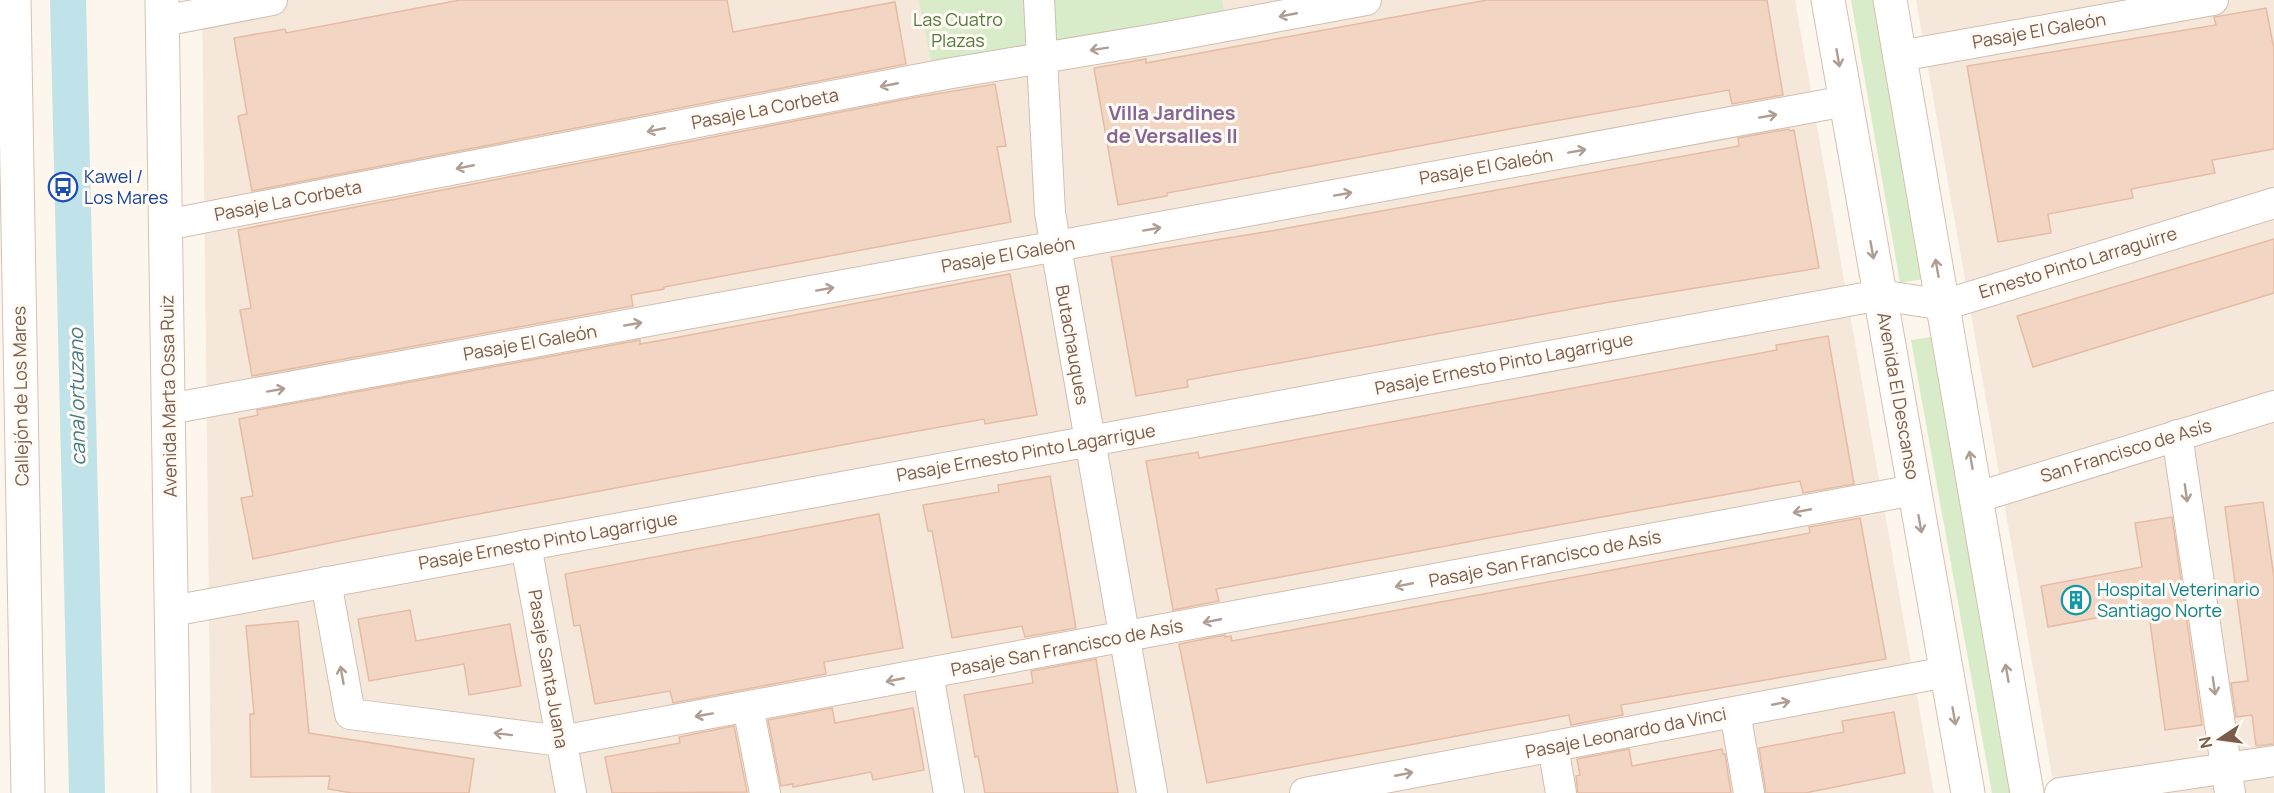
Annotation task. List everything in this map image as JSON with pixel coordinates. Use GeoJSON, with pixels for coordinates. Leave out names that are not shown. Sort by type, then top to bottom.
{"type":"FeatureCollection","features":[{"type":"Feature","properties":{"kind":"street","name":"Callejón de Los Mares"},"geometry":{"type":"LineString","coordinates":[[14,0],[8,62],[11,417],[28,793]]}},
{"type":"Feature","properties":{"kind":"street"},"geometry":{"type":"LineString","coordinates":[[163,10],[272,0]]}},
{"type":"Feature","properties":{"kind":"street","name":"Butachauques"},"geometry":{"type":"LineString","coordinates":[[1039,0],[1047,178],[1055,247],[1152,793]]}},
{"type":"Feature","properties":{"kind":"street","name":"Pasaje La Corbeta"},"geometry":{"type":"LineString","coordinates":[[166,225],[946,74],[1366,0]]}},
{"type":"Feature","properties":{"kind":"street","name":"Avenida El Descanso"},"geometry":{"type":"LineString","coordinates":[[1828,0],[1968,793]]}},
{"type":"Feature","properties":{"kind":"street"},"geometry":{"type":"LineString","coordinates":[[1890,0],[1978,497],[2027,793]]}},
{"type":"Feature","properties":{"kind":"street","name":"Pasaje El Galeón"},"geometry":{"type":"LineString","coordinates":[[1900,56],[2213,0]]}},
{"type":"Feature","properties":{"kind":"street","name":"Avenida Marta Ossa Ruiz"},"geometry":{"type":"LineString","coordinates":[[163,10],[174,793]]}},
{"type":"Feature","properties":{"kind":"street","name":"Pasaje El Galeón"},"geometry":{"type":"LineString","coordinates":[[169,409],[1846,102]]}},
{"type":"Feature","properties":{"kind":"street","name":"Ernesto Pinto Larraguirre"},"geometry":{"type":"LineString","coordinates":[[1880,295],[1944,305],[2274,203]]}},
{"type":"Feature","properties":{"kind":"street","name":"Pasaje Ernesto Pinto Lagarrigue"},"geometry":{"type":"LineString","coordinates":[[172,611],[1880,295]]}},
{"type":"Feature","properties":{"kind":"street","name":"San Francisco de Asís"},"geometry":{"type":"LineString","coordinates":[[1978,497],[2274,406]]}},
{"type":"Feature","properties":{"kind":"street"},"geometry":{"type":"LineString","coordinates":[[2177,435],[2228,781]]}},
{"type":"Feature","properties":{"kind":"street","name":"Pasaje San Francisco de Asís"},"geometry":{"type":"LineString","coordinates":[[326,582],[350,714],[561,741],[1914,490]]}},
{"type":"Feature","properties":{"kind":"street","name":"Pasaje Santa Juana"},"geometry":{"type":"LineString","coordinates":[[526,545],[571,793]]}},
{"type":"Feature","properties":{"kind":"street","name":"Pasaje Leonardo da Vinci"},"geometry":{"type":"LineString","coordinates":[[1305,793],[1371,787],[1553,746],[1946,672]]}},
{"type":"Feature","properties":{"kind":"street"},"geometry":{"type":"LineString","coordinates":[[928,674],[950,793]]}},
{"type":"Feature","properties":{"kind":"street"},"geometry":{"type":"LineString","coordinates":[[748,707],[765,793]]}},
{"type":"Feature","properties":{"kind":"street"},"geometry":{"type":"LineString","coordinates":[[1735,712],[1749,793]]}},
{"type":"Feature","properties":{"kind":"street"},"geometry":{"type":"LineString","coordinates":[[1553,746],[1562,793]]}},
{"type":"Feature","properties":{"kind":"street"},"geometry":{"type":"LineString","coordinates":[[2060,793],[2228,781],[2274,761]]}},
{"type":"Feature","properties":{"kind":"shaded area"},"geometry":{"type":"Polygon","coordinates":[[[202,0],[1795,0],[1934,793],[211,793],[202,0]]]}},
{"type":"Feature","properties":{"kind":"shaded area"},"geometry":{"type":"Polygon","coordinates":[[[1916,0],[2274,0],[2274,793],[2055,793],[1916,0]]]}},
{"type":"Feature","properties":{"kind":"green space","name":"Las Cuatro Plazas"},"geometry":{"type":"Polygon","coordinates":[[[919,0],[1222,0],[1224,11],[932,66],[919,0]]]}},
{"type":"Feature","properties":{"kind":"green space"},"geometry":{"type":"Polygon","coordinates":[[[1851,0],[1874,0],[1923,279],[1900,283],[1851,0]]]}},
{"type":"Feature","properties":{"kind":"green space"},"geometry":{"type":"Polygon","coordinates":[[[1937,336],[2018,793],[1992,793],[1911,340],[1937,336]]]}},
{"type":"Feature","properties":{"kind":"building"},"geometry":{"type":"Polygon","coordinates":[[[460,0],[727,0],[733,32],[895,2],[906,64],[252,191],[238,116],[247,114],[234,38],[285,29],[286,33],[460,0]]]}},
{"type":"Feature","properties":{"kind":"building"},"geometry":{"type":"Polygon","coordinates":[[[1487,0],[1767,0],[1783,95],[1732,104],[1729,90],[1167,193],[1167,196],[1118,205],[1094,68],[1146,59],[1146,63],[1487,0]]]}},
{"type":"Feature","properties":{"kind":"building"},"geometry":{"type":"Polygon","coordinates":[[[2266,8],[2274,49],[2274,149],[2212,160],[2215,173],[2131,189],[2133,198],[2048,214],[2051,233],[1998,242],[1967,66],[2216,25],[2214,17],[2266,8]]]}},
{"type":"Feature","properties":{"kind":"building"},"geometry":{"type":"Polygon","coordinates":[[[995,84],[1006,146],[997,147],[1011,222],[664,287],[664,289],[631,295],[633,306],[252,376],[240,310],[251,308],[238,230],[912,98],[995,84]]]}},
{"type":"Feature","properties":{"kind":"building"},"geometry":{"type":"Polygon","coordinates":[[[1794,130],[1819,268],[1610,302],[1187,380],[1188,387],[1136,396],[1111,257],[1271,231],[1739,146],[1738,138],[1794,130]]]}},
{"type":"Feature","properties":{"kind":"building"},"geometry":{"type":"Polygon","coordinates":[[[2274,239],[2274,293],[2033,367],[2017,316],[2274,239]]]}},
{"type":"Feature","properties":{"kind":"building"},"geometry":{"type":"Polygon","coordinates":[[[1010,274],[1037,415],[985,424],[984,419],[879,438],[253,559],[241,498],[253,496],[239,419],[258,415],[257,410],[640,340],[640,344],[674,338],[1010,274]]]}},
{"type":"Feature","properties":{"kind":"building"},"geometry":{"type":"Polygon","coordinates":[[[1828,336],[1854,484],[1803,493],[1800,481],[1558,525],[1216,589],[1219,601],[1173,610],[1146,461],[1198,452],[1199,458],[1777,350],[1776,345],[1828,336]]]}},
{"type":"Feature","properties":{"kind":"building"},"geometry":{"type":"Polygon","coordinates":[[[1050,476],[1076,628],[1025,637],[1022,626],[952,638],[932,531],[928,531],[923,505],[999,492],[998,485],[1050,476]]]}},
{"type":"Feature","properties":{"kind":"building"},"geometry":{"type":"Polygon","coordinates":[[[2263,502],[2274,577],[2274,744],[2256,746],[2252,715],[2236,717],[2231,683],[2248,681],[2225,507],[2263,502]]]}},
{"type":"Feature","properties":{"kind":"building"},"geometry":{"type":"Polygon","coordinates":[[[879,514],[903,648],[824,662],[826,674],[673,703],[670,691],[595,704],[580,625],[574,626],[565,574],[879,514]]]}},
{"type":"Feature","properties":{"kind":"building"},"geometry":{"type":"Polygon","coordinates":[[[2172,517],[2202,725],[2165,730],[2148,608],[2048,627],[2041,586],[2142,567],[2135,523],[2172,517]]]}},
{"type":"Feature","properties":{"kind":"building"},"geometry":{"type":"Polygon","coordinates":[[[1860,518],[1886,659],[1621,705],[1623,715],[1571,725],[1569,715],[1207,783],[1179,644],[1225,635],[1225,637],[1231,636],[1232,641],[1810,533],[1809,527],[1860,518]]]}},
{"type":"Feature","properties":{"kind":"building"},"geometry":{"type":"Polygon","coordinates":[[[410,610],[416,641],[510,624],[521,686],[469,695],[464,664],[369,681],[358,619],[410,610]]]}},
{"type":"Feature","properties":{"kind":"building"},"geometry":{"type":"Polygon","coordinates":[[[298,621],[309,733],[474,759],[469,793],[352,793],[328,789],[330,776],[251,777],[250,714],[254,714],[246,626],[298,621]]]}},
{"type":"Feature","properties":{"kind":"building"},"geometry":{"type":"Polygon","coordinates":[[[1096,659],[1118,793],[985,793],[978,756],[975,757],[964,695],[1033,683],[1031,671],[1096,659]]]}},
{"type":"Feature","properties":{"kind":"building"},"geometry":{"type":"Polygon","coordinates":[[[832,708],[835,723],[913,708],[924,770],[873,780],[871,772],[793,787],[793,784],[781,786],[768,720],[832,708]]]}},
{"type":"Feature","properties":{"kind":"building"},"geometry":{"type":"Polygon","coordinates":[[[1894,712],[1905,773],[1805,793],[1766,793],[1759,748],[1844,732],[1842,721],[1894,712]]]}},
{"type":"Feature","properties":{"kind":"building"},"geometry":{"type":"Polygon","coordinates":[[[734,726],[747,792],[612,793],[605,757],[680,743],[679,737],[734,726]]]}},
{"type":"Feature","properties":{"kind":"building"},"geometry":{"type":"Polygon","coordinates":[[[1629,749],[1632,766],[1722,749],[1725,754],[1731,793],[1578,793],[1576,776],[1580,775],[1577,759],[1629,749]]]}},
{"type":"Feature","properties":{"kind":"waterway","name":"canal ortuzano"},"geometry":{"type":"LineString","coordinates":[[68,0],[87,793]]}},
{"type":"Feature","properties":{"kind":"place","name":"Kawel / Los Mares"},"geometry":{"type":"Point","coordinates":[63,187]}},
{"type":"Feature","properties":{"kind":"place","name":"Hospital Veterinario Santiago Norte"},"geometry":{"type":"Point","coordinates":[2076,600]}},
{"type":"Feature","properties":{"kind":"district","name":"Villa Jardines de Versalles II"},"geometry":{"type":"Point","coordinates":[1172,124]}}]}
